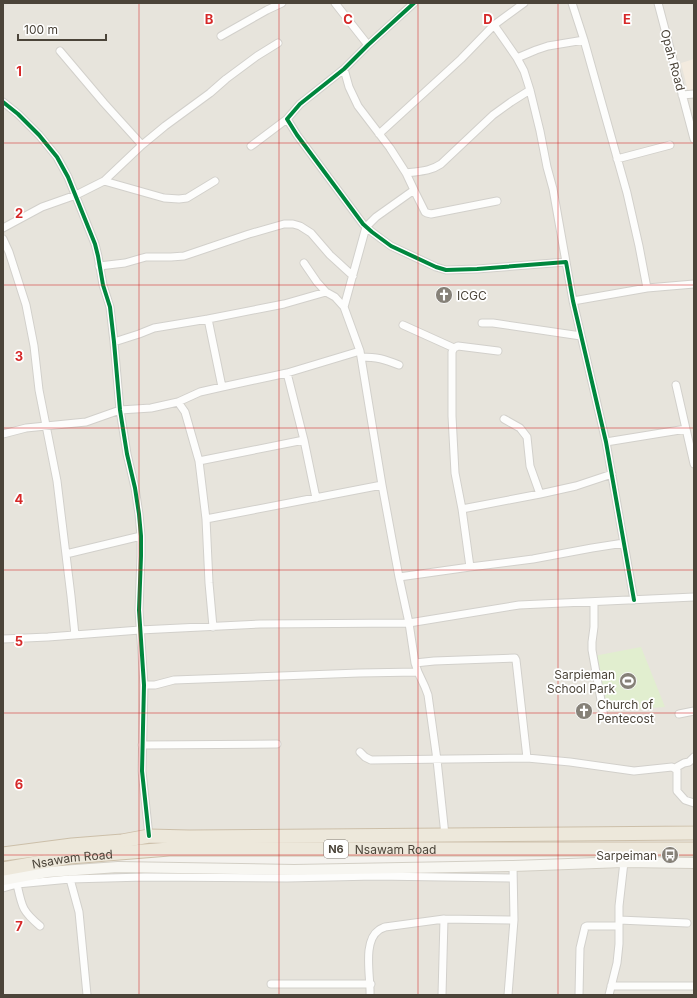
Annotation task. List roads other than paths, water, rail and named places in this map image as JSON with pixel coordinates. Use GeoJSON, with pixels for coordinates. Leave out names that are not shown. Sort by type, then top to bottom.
{"type":"FeatureCollection","features":[{"type":"Feature","properties":{"kind":"highway","name":"Nsawam Road"},"geometry":{"type":"LineString","coordinates":[[3,854],[72,845],[122,841],[149,836],[188,837],[694,833]]}},
{"type":"Feature","properties":{"kind":"highway","name":"Nsawam Road"},"geometry":{"type":"LineString","coordinates":[[3,869],[70,857],[169,849],[694,849]]}},
{"type":"Feature","properties":{"kind":"main road"},"geometry":{"type":"LineString","coordinates":[[3,880],[47,872],[118,867],[294,870],[513,866],[624,862],[694,863]]}},
{"type":"Feature","properties":{"kind":"street"},"geometry":{"type":"LineString","coordinates":[[221,36],[282,3]]}},
{"type":"Feature","properties":{"kind":"street"},"geometry":{"type":"LineString","coordinates":[[335,3],[368,45]]}},
{"type":"Feature","properties":{"kind":"street"},"geometry":{"type":"LineString","coordinates":[[251,146],[287,119],[300,104],[344,69],[414,3]]}},
{"type":"Feature","properties":{"kind":"street"},"geometry":{"type":"LineString","coordinates":[[379,134],[461,59],[494,25],[524,3]]}},
{"type":"Feature","properties":{"kind":"street"},"geometry":{"type":"LineString","coordinates":[[572,3],[627,192],[647,288]]}},
{"type":"Feature","properties":{"kind":"street","name":"Opah Road"},"geometry":{"type":"LineString","coordinates":[[658,3],[694,139]]}},
{"type":"Feature","properties":{"kind":"street"},"geometry":{"type":"LineString","coordinates":[[494,25],[517,58],[524,71],[530,90],[553,189],[573,301],[606,442],[634,600]]}},
{"type":"Feature","properties":{"kind":"street"},"geometry":{"type":"LineString","coordinates":[[517,58],[548,46],[584,40]]}},
{"type":"Feature","properties":{"kind":"street"},"geometry":{"type":"LineString","coordinates":[[3,228],[42,207],[76,195],[104,181],[142,145],[165,126],[257,56],[278,44]]}},
{"type":"Feature","properties":{"kind":"street"},"geometry":{"type":"LineString","coordinates":[[60,51],[142,145]]}},
{"type":"Feature","properties":{"kind":"street"},"geometry":{"type":"LineString","coordinates":[[344,69],[349,87],[358,106],[406,173],[427,214],[497,201]]}},
{"type":"Feature","properties":{"kind":"street"},"geometry":{"type":"LineString","coordinates":[[406,173],[436,168],[493,114],[530,90]]}},
{"type":"Feature","properties":{"kind":"street"},"geometry":{"type":"LineString","coordinates":[[682,95],[694,94]]}},
{"type":"Feature","properties":{"kind":"street"},"geometry":{"type":"LineString","coordinates":[[3,102],[18,114],[39,135],[57,157],[68,176],[95,244],[103,285],[110,307],[120,410],[127,454],[135,488],[141,536],[138,610],[144,685],[142,771],[149,836]]}},
{"type":"Feature","properties":{"kind":"street"},"geometry":{"type":"LineString","coordinates":[[287,119],[297,135],[363,224],[391,246],[436,267],[446,270],[566,262]]}},
{"type":"Feature","properties":{"kind":"street"},"geometry":{"type":"LineString","coordinates":[[618,159],[670,145]]}},
{"type":"Feature","properties":{"kind":"street"},"geometry":{"type":"LineString","coordinates":[[104,181],[164,198],[179,199],[187,198],[215,181]]}},
{"type":"Feature","properties":{"kind":"street"},"geometry":{"type":"LineString","coordinates":[[344,307],[366,227],[376,217],[414,190]]}},
{"type":"Feature","properties":{"kind":"street"},"geometry":{"type":"LineString","coordinates":[[100,266],[125,263],[146,257],[171,258],[184,256],[249,234],[284,224],[293,224],[300,226],[310,233],[330,255],[353,276]]}},
{"type":"Feature","properties":{"kind":"street"},"geometry":{"type":"LineString","coordinates":[[3,240],[9,252],[26,305],[34,346],[39,390],[57,481],[75,635]]}},
{"type":"Feature","properties":{"kind":"street"},"geometry":{"type":"LineString","coordinates":[[304,263],[326,292],[344,307],[360,354],[382,485],[409,623],[415,663],[428,695],[445,835]]}},
{"type":"Feature","properties":{"kind":"street"},"geometry":{"type":"LineString","coordinates":[[573,301],[647,288],[694,284]]}},
{"type":"Feature","properties":{"kind":"street"},"geometry":{"type":"LineString","coordinates":[[114,342],[154,328],[284,304],[326,292]]}},
{"type":"Feature","properties":{"kind":"street"},"geometry":{"type":"LineString","coordinates":[[208,319],[222,387]]}},
{"type":"Feature","properties":{"kind":"street"},"geometry":{"type":"LineString","coordinates":[[482,323],[493,323],[581,336]]}},
{"type":"Feature","properties":{"kind":"street"},"geometry":{"type":"LineString","coordinates":[[403,325],[454,348],[458,346],[498,351]]}},
{"type":"Feature","properties":{"kind":"street"},"geometry":{"type":"LineString","coordinates":[[454,348],[452,352],[455,473],[462,508],[470,567]]}},
{"type":"Feature","properties":{"kind":"street"},"geometry":{"type":"LineString","coordinates":[[3,434],[26,428],[86,422],[120,410],[151,408],[178,402],[200,392],[287,373],[360,354],[384,359],[399,366]]}},
{"type":"Feature","properties":{"kind":"street"},"geometry":{"type":"LineString","coordinates":[[287,373],[304,440],[316,498]]}},
{"type":"Feature","properties":{"kind":"street"},"geometry":{"type":"LineString","coordinates":[[676,385],[694,464]]}},
{"type":"Feature","properties":{"kind":"street"},"geometry":{"type":"LineString","coordinates":[[178,402],[185,412],[199,461],[206,520],[213,627]]}},
{"type":"Feature","properties":{"kind":"street"},"geometry":{"type":"LineString","coordinates":[[504,419],[520,428],[528,437],[530,466],[540,494]]}},
{"type":"Feature","properties":{"kind":"street"},"geometry":{"type":"LineString","coordinates":[[606,442],[686,429]]}},
{"type":"Feature","properties":{"kind":"street"},"geometry":{"type":"LineString","coordinates":[[199,461],[304,440]]}},
{"type":"Feature","properties":{"kind":"street"},"geometry":{"type":"LineString","coordinates":[[462,508],[576,486],[612,474]]}},
{"type":"Feature","properties":{"kind":"street"},"geometry":{"type":"LineString","coordinates":[[206,520],[382,485]]}},
{"type":"Feature","properties":{"kind":"street"},"geometry":{"type":"LineString","coordinates":[[66,554],[141,536]]}},
{"type":"Feature","properties":{"kind":"street"},"geometry":{"type":"LineString","coordinates":[[399,577],[533,559],[624,543]]}},
{"type":"Feature","properties":{"kind":"street"},"geometry":{"type":"LineString","coordinates":[[3,638],[48,637],[140,630],[260,624],[409,623],[519,605],[694,597]]}},
{"type":"Feature","properties":{"kind":"street"},"geometry":{"type":"LineString","coordinates":[[594,602],[592,650],[604,717]]}},
{"type":"Feature","properties":{"kind":"street"},"geometry":{"type":"LineString","coordinates":[[415,663],[515,658],[527,758]]}},
{"type":"Feature","properties":{"kind":"street"},"geometry":{"type":"LineString","coordinates":[[144,685],[155,685],[174,680],[418,672]]}},
{"type":"Feature","properties":{"kind":"street"},"geometry":{"type":"LineString","coordinates":[[679,714],[694,711]]}},
{"type":"Feature","properties":{"kind":"street"},"geometry":{"type":"LineString","coordinates":[[142,745],[277,744]]}},
{"type":"Feature","properties":{"kind":"street"},"geometry":{"type":"LineString","coordinates":[[360,752],[365,757],[372,760],[527,758],[570,762],[634,771],[672,767],[675,768],[689,762],[694,757]]}},
{"type":"Feature","properties":{"kind":"street"},"geometry":{"type":"LineString","coordinates":[[675,768],[677,770],[677,791],[685,800],[694,803]]}},
{"type":"Feature","properties":{"kind":"street"},"geometry":{"type":"LineString","coordinates":[[609,995],[617,963],[619,944],[619,906],[624,862]]}},
{"type":"Feature","properties":{"kind":"street"},"geometry":{"type":"LineString","coordinates":[[508,995],[514,920],[513,866]]}},
{"type":"Feature","properties":{"kind":"street"},"geometry":{"type":"LineString","coordinates":[[3,888],[17,884],[145,877],[287,878],[375,876],[513,878]]}},
{"type":"Feature","properties":{"kind":"street"},"geometry":{"type":"LineString","coordinates":[[70,880],[79,912],[87,995]]}},
{"type":"Feature","properties":{"kind":"street"},"geometry":{"type":"LineString","coordinates":[[17,884],[21,906],[40,926]]}},
{"type":"Feature","properties":{"kind":"street"},"geometry":{"type":"LineString","coordinates":[[370,995],[371,984],[368,956],[372,938],[378,930],[385,927],[444,919],[514,920]]}},
{"type":"Feature","properties":{"kind":"street"},"geometry":{"type":"LineString","coordinates":[[442,995],[444,919]]}},
{"type":"Feature","properties":{"kind":"street"},"geometry":{"type":"LineString","coordinates":[[579,995],[580,948],[585,928],[587,926],[619,923],[687,923]]}},
{"type":"Feature","properties":{"kind":"street"},"geometry":{"type":"LineString","coordinates":[[271,984],[371,984]]}},
{"type":"Feature","properties":{"kind":"street"},"geometry":{"type":"LineString","coordinates":[[611,986],[694,986]]}},
{"type":"Feature","properties":{"kind":"place","name":"ICGC"},"geometry":{"type":"Point","coordinates":[444,295]}},
{"type":"Feature","properties":{"kind":"place","name":"Sarpieman School Park"},"geometry":{"type":"Point","coordinates":[628,681]}},
{"type":"Feature","properties":{"kind":"place","name":"Church of Pentecost"},"geometry":{"type":"Point","coordinates":[584,711]}},
{"type":"Feature","properties":{"kind":"place","name":"Sarpeiman"},"geometry":{"type":"Point","coordinates":[670,855]}}]}
